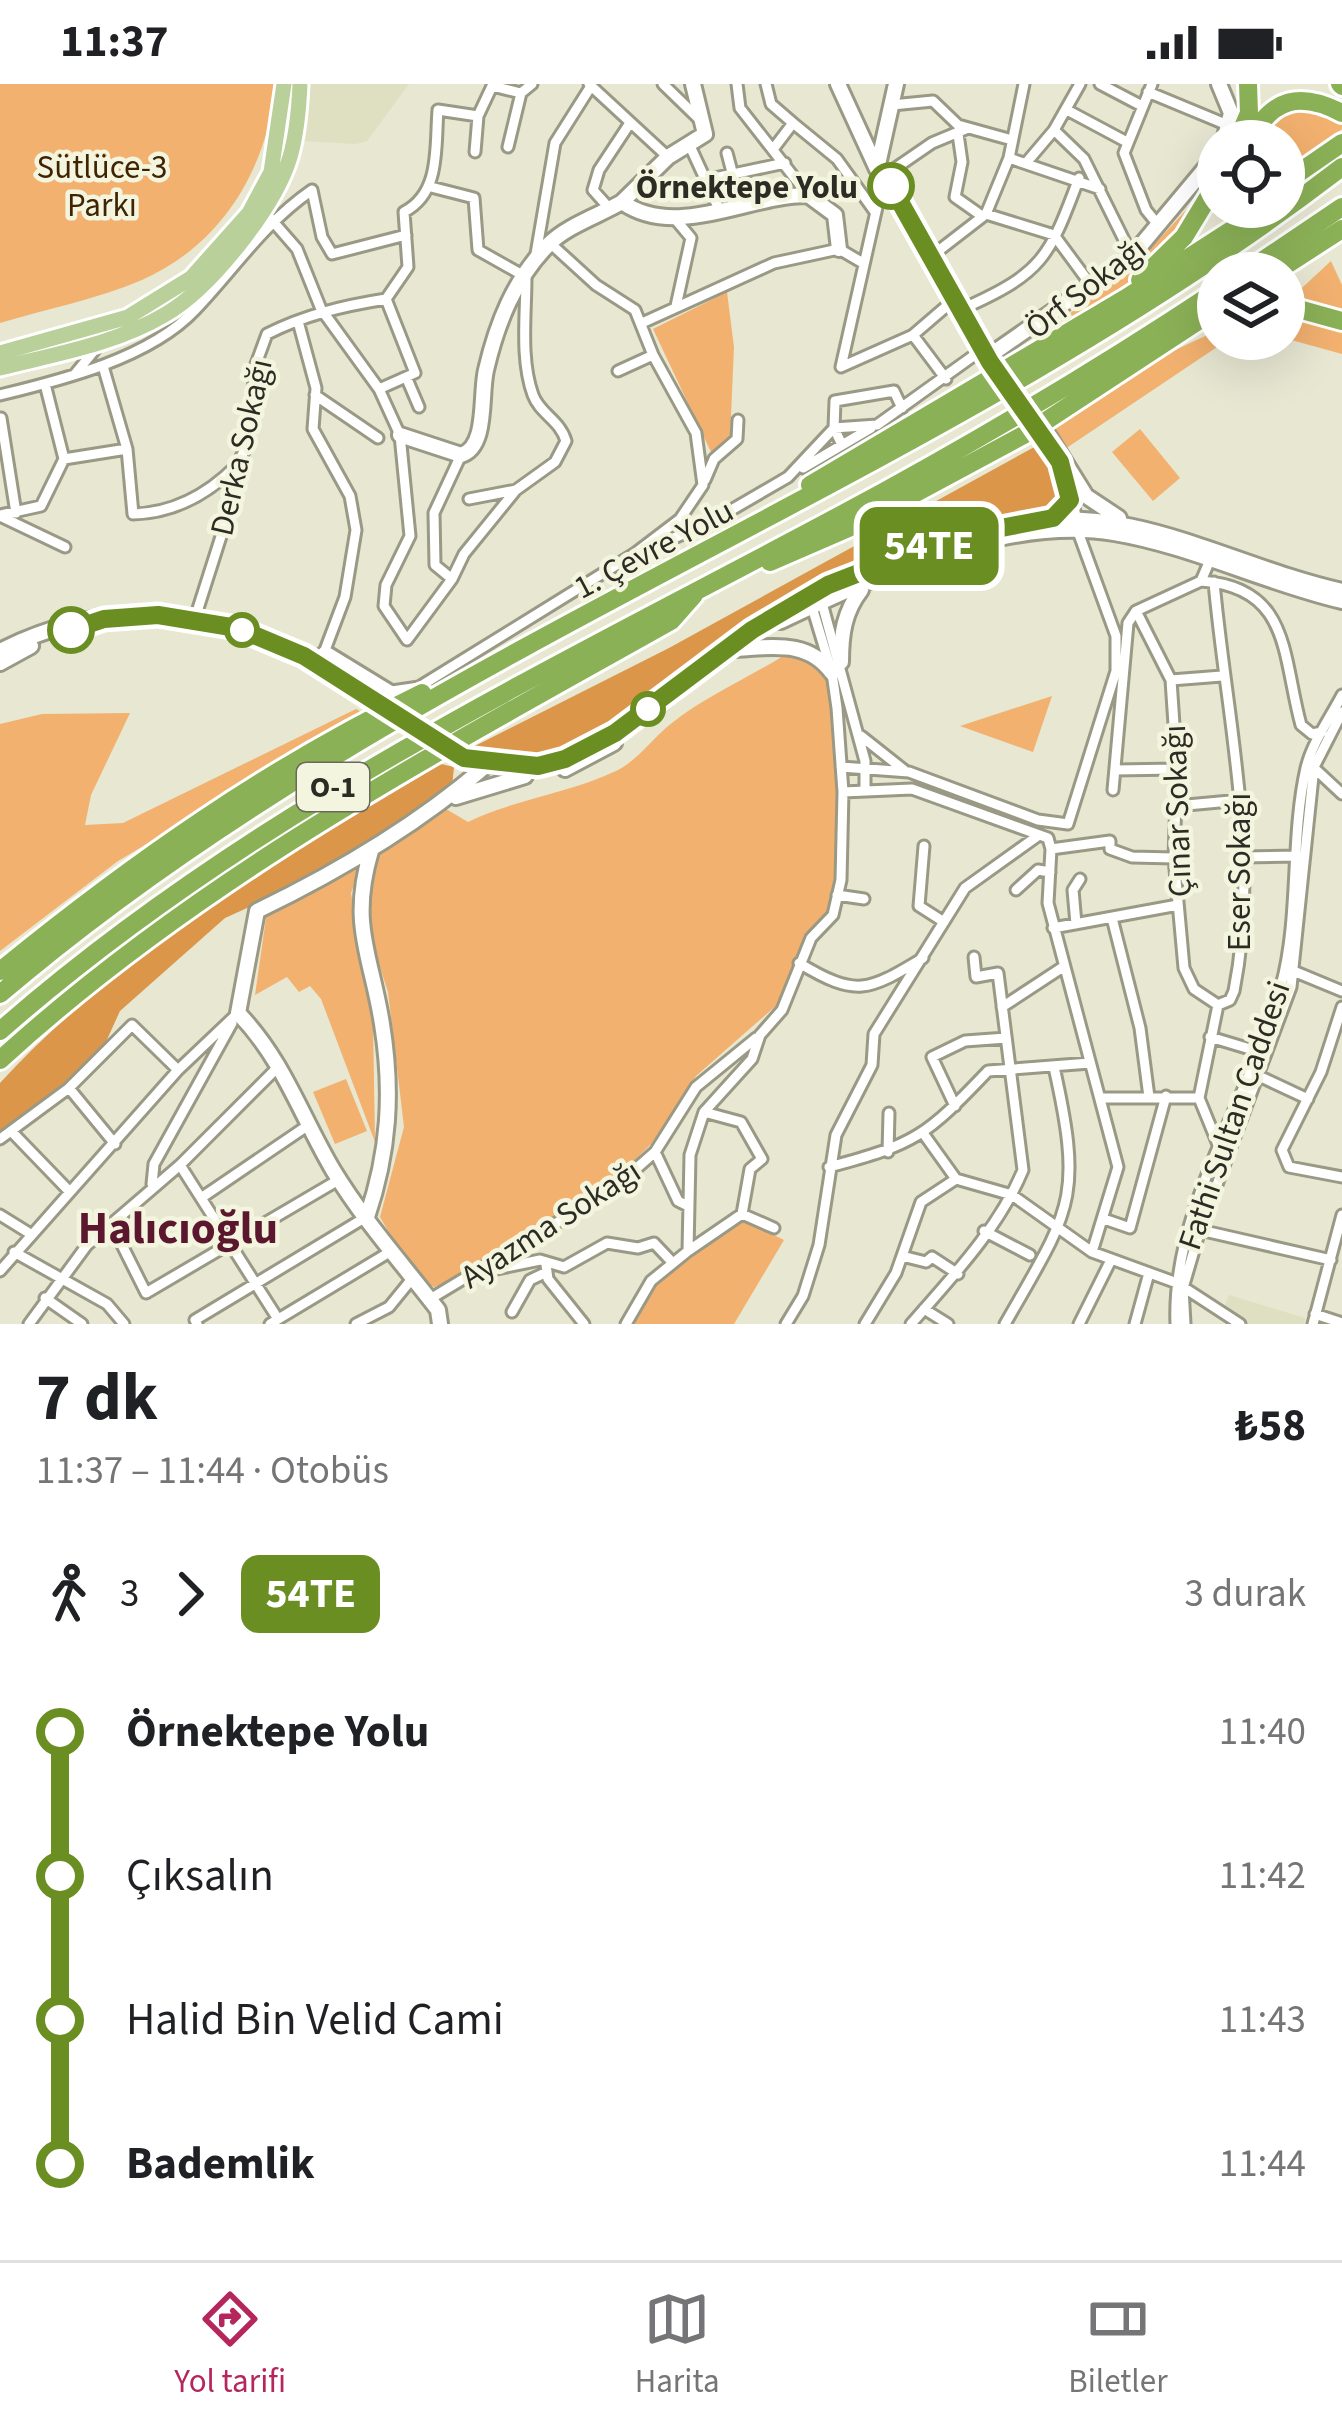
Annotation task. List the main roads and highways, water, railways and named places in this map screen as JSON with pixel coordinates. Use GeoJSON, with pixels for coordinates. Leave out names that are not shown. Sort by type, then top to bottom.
{"type":"FeatureCollection","features":[{"type":"Feature","properties":{"kind":"highway"},"geometry":{"type":"LineString","coordinates":[[1243,120],[1249,113],[1248,84]]}},
{"type":"Feature","properties":{"kind":"highway"},"geometry":{"type":"LineString","coordinates":[[1314,84],[1342,104]]}},
{"type":"Feature","properties":{"kind":"highway"},"geometry":{"type":"LineString","coordinates":[[1262,120],[1281,102],[1309,100],[1342,113]]}},
{"type":"Feature","properties":{"kind":"highway"},"geometry":{"type":"LineString","coordinates":[[1305,171],[1338,153]]}},
{"type":"Feature","properties":{"kind":"highway"},"geometry":{"type":"LineString","coordinates":[[1305,178],[1338,153]]}},
{"type":"Feature","properties":{"kind":"highway","name":"1. Çevre Yolu"},"geometry":{"type":"LineString","coordinates":[[0,994],[103,908],[255,802],[1094,336],[1247,238],[1338,153]]}},
{"type":"Feature","properties":{"kind":"highway"},"geometry":{"type":"LineString","coordinates":[[1275,252],[1342,207]]}},
{"type":"Feature","properties":{"kind":"highway"},"geometry":{"type":"LineString","coordinates":[[1101,312],[1184,237],[1197,216]]}},
{"type":"Feature","properties":{"kind":"highway"},"geometry":{"type":"LineString","coordinates":[[706,553],[746,523],[1234,228]]}},
{"type":"Feature","properties":{"kind":"highway"},"geometry":{"type":"LineString","coordinates":[[1305,253],[1342,229]]}},
{"type":"Feature","properties":{"kind":"highway","name":"1. Çevre Yolu"},"geometry":{"type":"LineString","coordinates":[[0,1031],[136,918],[319,795],[959,450],[1197,303]]}},
{"type":"Feature","properties":{"kind":"highway"},"geometry":{"type":"LineString","coordinates":[[1305,311],[1342,321]]}},
{"type":"Feature","properties":{"kind":"highway"},"geometry":{"type":"LineString","coordinates":[[742,568],[806,550],[892,507],[1030,432],[1197,322]]}},
{"type":"Feature","properties":{"kind":"highway"},"geometry":{"type":"LineString","coordinates":[[1160,348],[1197,328]]}},
{"type":"Feature","properties":{"kind":"highway"},"geometry":{"type":"LineString","coordinates":[[0,1060],[96,976],[220,883],[415,764],[671,621],[697,590]]}},
{"type":"Feature","properties":{"kind":"highway","name":"O-1"},"geometry":{"type":"LineString","coordinates":[[58,923],[189,827],[300,758],[528,639],[568,628]]}},
{"type":"Feature","properties":{"kind":"highway"},"geometry":{"type":"LineString","coordinates":[[0,961],[58,923]]}},
{"type":"Feature","properties":{"kind":"highway"},"geometry":{"type":"LineString","coordinates":[[0,971],[58,923]]}},
{"type":"Feature","properties":{"kind":"main road"},"geometry":{"type":"LineString","coordinates":[[0,353],[153,313],[191,278],[248,213],[271,172],[284,84]]}},
{"type":"Feature","properties":{"kind":"main road"},"geometry":{"type":"LineString","coordinates":[[0,368],[101,342],[214,271],[267,214],[290,159],[300,84]]}},
{"type":"Feature","properties":{"kind":"main road"},"geometry":{"type":"LineString","coordinates":[[400,435],[460,455],[478,441],[484,375],[501,317],[550,243],[616,205],[668,157],[705,134],[693,84]]}},
{"type":"Feature","properties":{"kind":"main road"},"geometry":{"type":"LineString","coordinates":[[838,84],[881,173],[934,255],[986,353],[1086,496],[1109,515],[1342,591]]}},
{"type":"Feature","properties":{"kind":"main road"},"geometry":{"type":"LineString","coordinates":[[881,173],[896,84]]}},
{"type":"Feature","properties":{"kind":"main road"},"geometry":{"type":"LineString","coordinates":[[1219,84],[1231,120]]}},
{"type":"Feature","properties":{"kind":"main road","name":"Örf Sokağı"},"geometry":{"type":"LineString","coordinates":[[986,353],[1132,256],[1197,180]]}},
{"type":"Feature","properties":{"kind":"main road"},"geometry":{"type":"LineString","coordinates":[[616,205],[676,220],[719,208],[808,195],[835,215],[838,249]]}},
{"type":"Feature","properties":{"kind":"main road"},"geometry":{"type":"LineString","coordinates":[[1046,436],[1064,472],[1077,522]]}},
{"type":"Feature","properties":{"kind":"main road"},"geometry":{"type":"LineString","coordinates":[[1077,522],[1086,496]]}},
{"type":"Feature","properties":{"kind":"main road"},"geometry":{"type":"LineString","coordinates":[[1053,518],[1070,500]]}},
{"type":"Feature","properties":{"kind":"main road"},"geometry":{"type":"LineString","coordinates":[[448,799],[590,758],[779,613],[874,565],[977,531],[1053,518],[1077,522],[1342,601]]}},
{"type":"Feature","properties":{"kind":"main road"},"geometry":{"type":"LineString","coordinates":[[730,649],[817,605],[991,542],[1077,522],[1135,524]]}},
{"type":"Feature","properties":{"kind":"main road"},"geometry":{"type":"LineString","coordinates":[[730,649],[795,647],[837,667],[849,605],[864,586]]}},
{"type":"Feature","properties":{"kind":"main road"},"geometry":{"type":"LineString","coordinates":[[0,651],[69,623],[195,618],[319,656],[354,696]]}},
{"type":"Feature","properties":{"kind":"main road"},"geometry":{"type":"LineString","coordinates":[[0,663],[104,619]]}},
{"type":"Feature","properties":{"kind":"main road"},"geometry":{"type":"LineString","coordinates":[[283,648],[461,760],[485,770],[525,776]]}},
{"type":"Feature","properties":{"kind":"main road"},"geometry":{"type":"LineString","coordinates":[[440,1324],[430,1300],[388,1253],[340,1179],[280,1065],[238,1013],[256,911],[359,867],[371,851],[485,770],[565,759],[658,704]]}},
{"type":"Feature","properties":{"kind":"main road"},"geometry":{"type":"LineString","coordinates":[[461,760],[461,788]]}},
{"type":"Feature","properties":{"kind":"main road"},"geometry":{"type":"LineString","coordinates":[[479,788],[485,770]]}},
{"type":"Feature","properties":{"kind":"main road"},"geometry":{"type":"LineString","coordinates":[[359,867],[361,926],[382,1022],[389,1088],[386,1156],[367,1216]]}},
{"type":"Feature","properties":{"kind":"main road"},"geometry":{"type":"LineString","coordinates":[[350,1195],[365,1197],[376,1188]]}},
{"type":"Feature","properties":{"kind":"place","name":"Örnektepe Yolu"},"geometry":{"type":"Point","coordinates":[891,186]}},
{"type":"Feature","properties":{"kind":"district","name":"Halıcıoğlu"},"geometry":{"type":"Point","coordinates":[178,1227]}},
{"type":"Feature","properties":{"kind":"park label","name":"Sütlüce-3 Parkı"},"geometry":{"type":"Point","coordinates":[102,185]}}]}
